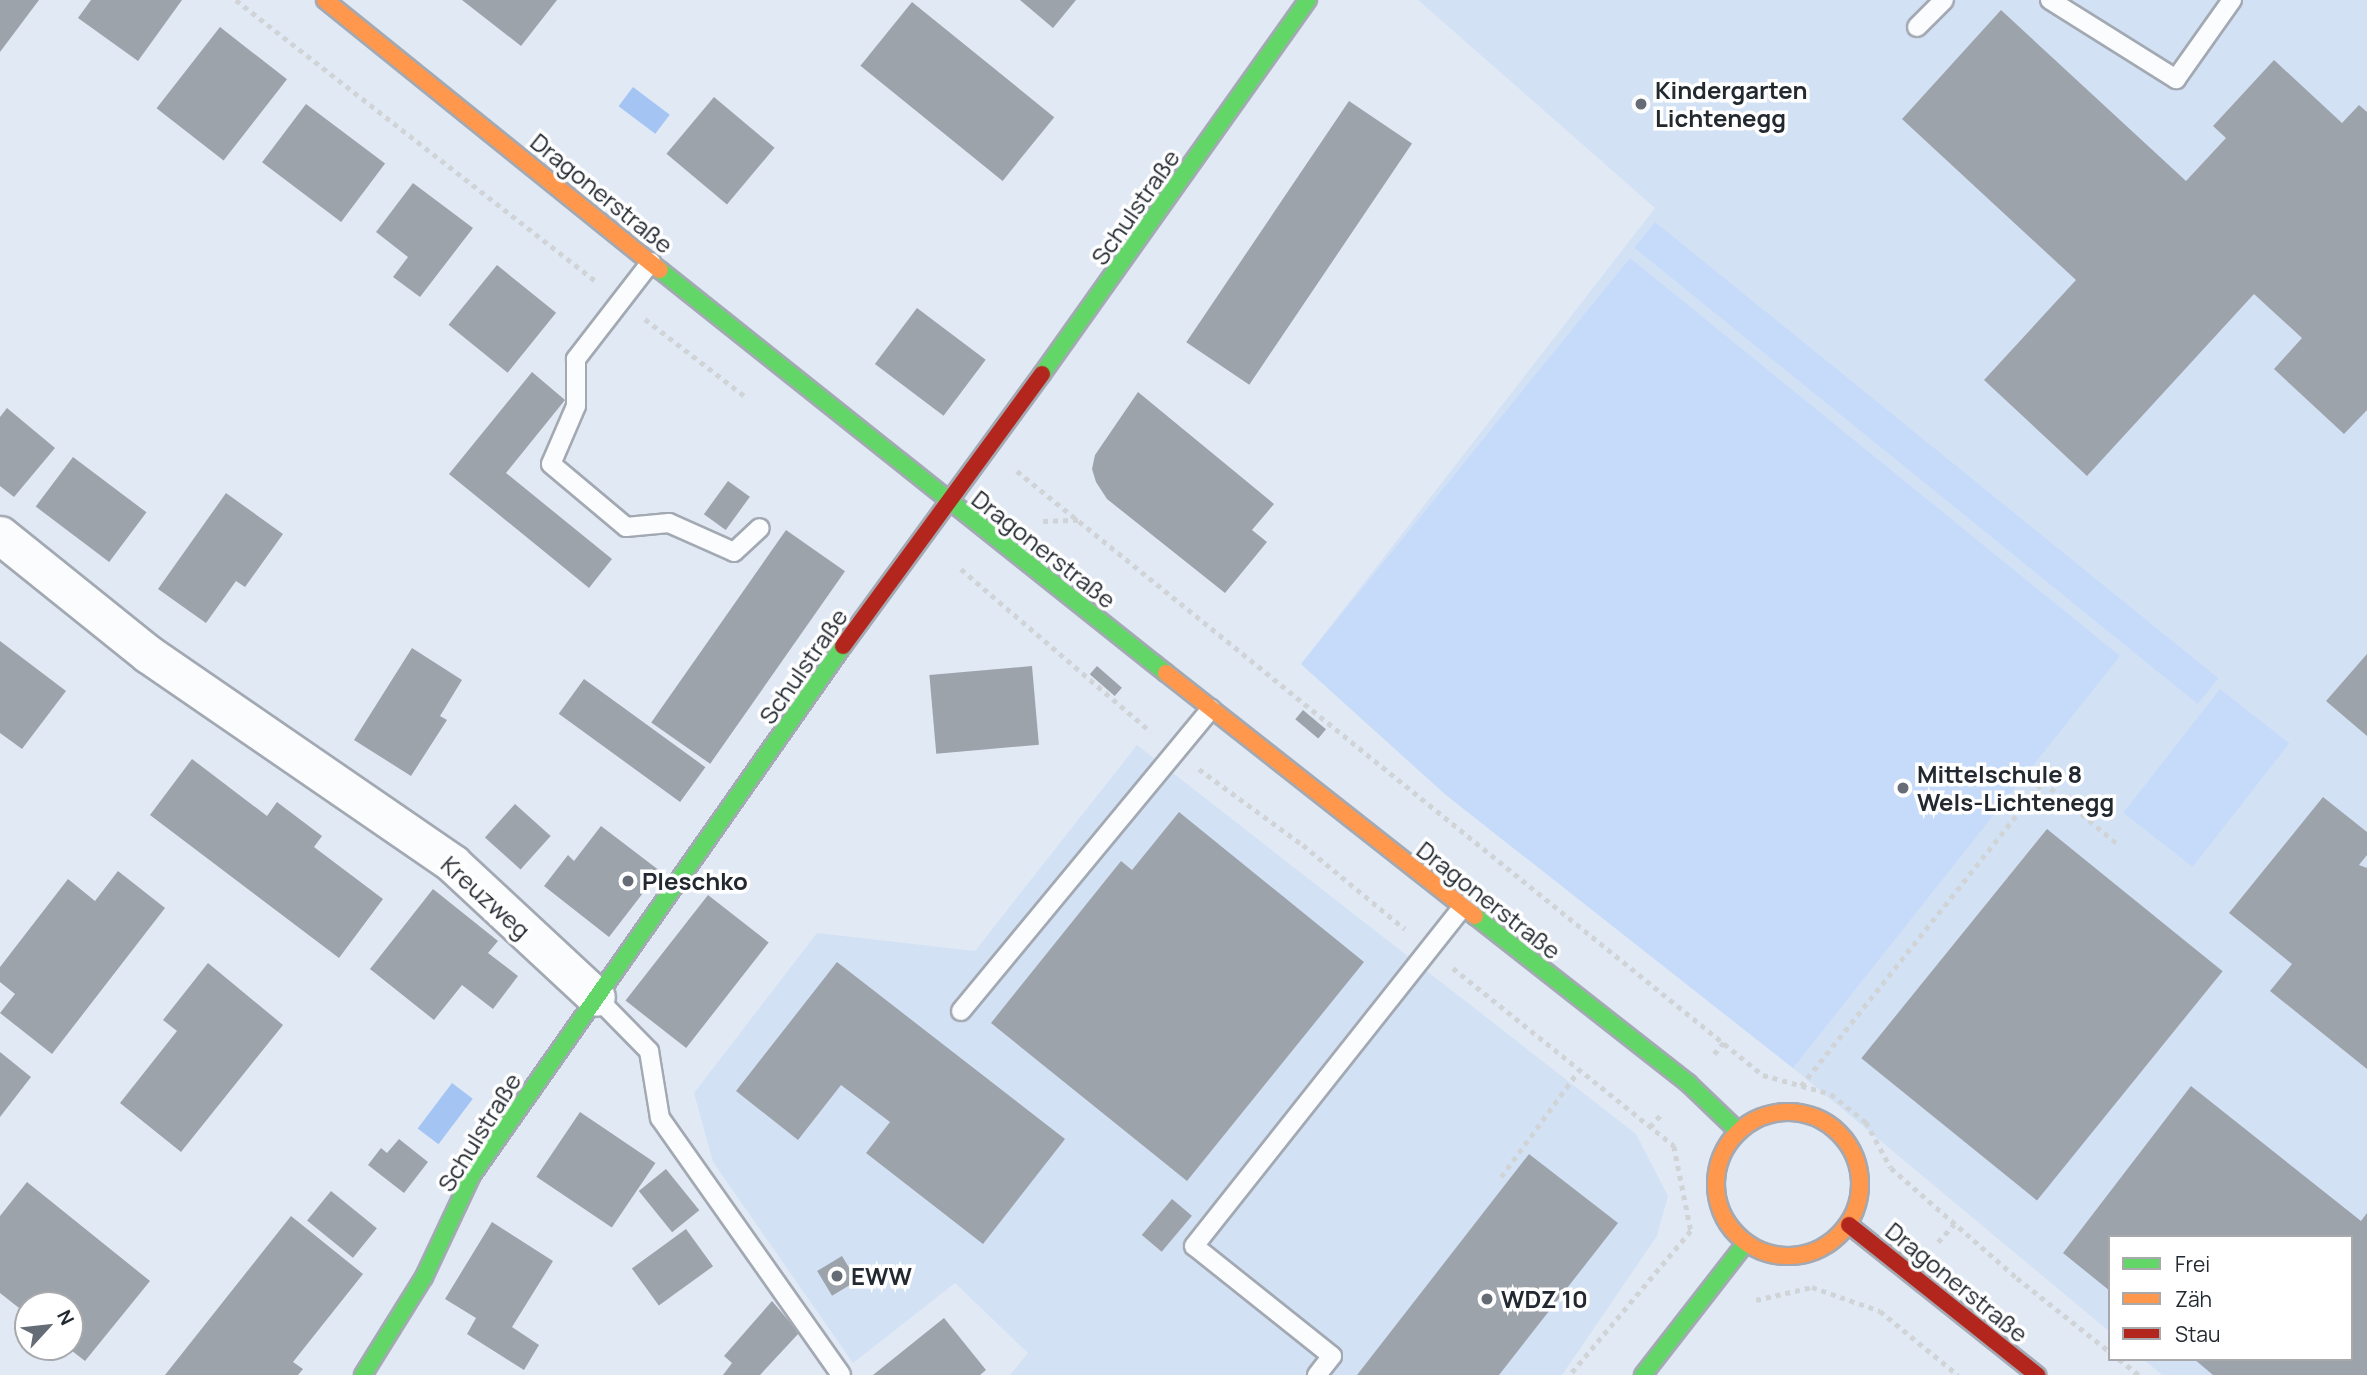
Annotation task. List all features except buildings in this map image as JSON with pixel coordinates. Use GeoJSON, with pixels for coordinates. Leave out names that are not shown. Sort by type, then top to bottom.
{"type":"FeatureCollection","features":[{"type":"Feature","properties":{"kind":"main road","name":"Dragonerstraße"},"geometry":{"type":"LineString","coordinates":[[325,0],[946,500],[1461,908],[1688,1083],[1737,1130],[1772,1111],[1816,1115],[1851,1147],[1861,1190],[1849,1225],[1819,1251],[1776,1257],[1745,1244]]}},
{"type":"Feature","properties":{"kind":"main road","name":"Schulstraße"},"geometry":{"type":"LineString","coordinates":[[363,1375],[424,1277],[472,1175],[946,500],[1102,294],[1297,4]]}},
{"type":"Feature","properties":{"kind":"main road"},"geometry":{"type":"LineString","coordinates":[[1643,1375],[1745,1244],[1716,1204],[1717,1163],[1737,1130]]}},
{"type":"Feature","properties":{"kind":"main road","name":"Dragonerstraße"},"geometry":{"type":"LineString","coordinates":[[1849,1225],[2037,1375]]}},
{"type":"Feature","properties":{"kind":"street","name":"Kreuzweg"},"geometry":{"type":"LineString","coordinates":[[0,535],[148,654],[453,864],[596,997]]}},
{"type":"Feature","properties":{"kind":"lane"},"geometry":{"type":"LineString","coordinates":[[1917,27],[1944,0]]}},
{"type":"Feature","properties":{"kind":"lane"},"geometry":{"type":"LineString","coordinates":[[2050,0],[2176,79],[2232,0]]}},
{"type":"Feature","properties":{"kind":"lane"},"geometry":{"type":"LineString","coordinates":[[651,262],[576,359],[576,406],[551,464],[626,527],[669,523],[734,551],[760,528]]}},
{"type":"Feature","properties":{"kind":"lane"},"geometry":{"type":"LineString","coordinates":[[961,1011],[1211,709]]}},
{"type":"Feature","properties":{"kind":"lane"},"geometry":{"type":"LineString","coordinates":[[1317,1375],[1332,1356],[1194,1246],[1461,908]]}},
{"type":"Feature","properties":{"kind":"lane","name":"Kreuzweg"},"geometry":{"type":"LineString","coordinates":[[596,997],[649,1051],[660,1118],[841,1375]]}},
{"type":"Feature","properties":{"kind":"path"},"geometry":{"type":"LineString","coordinates":[[236,0],[752,402]]}},
{"type":"Feature","properties":{"kind":"path"},"geometry":{"type":"LineString","coordinates":[[985,446],[1091,528],[1763,1076],[1831,1094],[1866,1122],[1891,1168],[2017,1278],[2108,1350]]}},
{"type":"Feature","properties":{"kind":"path"},"geometry":{"type":"LineString","coordinates":[[922,534],[1102,694],[1303,845],[1674,1146],[1691,1231],[1570,1375]]}},
{"type":"Feature","properties":{"kind":"path"},"geometry":{"type":"LineString","coordinates":[[1801,1086],[2043,782],[2120,846]]}},
{"type":"Feature","properties":{"kind":"path"},"geometry":{"type":"LineString","coordinates":[[1501,1177],[1579,1070]]}},
{"type":"Feature","properties":{"kind":"path"},"geometry":{"type":"LineString","coordinates":[[1751,1306],[1757,1298],[1812,1287],[1880,1311],[1958,1375]]}},
{"type":"Feature","properties":{"kind":"path"},"geometry":{"type":"LineString","coordinates":[[2122,1361],[2139,1375]]}},
{"type":"Feature","properties":{"kind":"shaded area","name":"Mittelschule 8 Wels-Lichtenegg"},"geometry":{"type":"Polygon","coordinates":[[[1418,0],[2367,0],[2367,1375],[2162,1375],[2145,1361],[2353,1361],[2353,1235],[2108,1235],[2108,1330],[1793,1068],[1446,795],[1301,664],[1655,208],[1418,0]]]}},
{"type":"Feature","properties":{"kind":"shaded area"},"geometry":{"type":"Polygon","coordinates":[[[633,87],[670,115],[655,134],[619,106],[633,87]]]}},
{"type":"Feature","properties":{"kind":"shaded area"},"geometry":{"type":"Polygon","coordinates":[[[1655,222],[2218,678],[2198,704],[1634,248],[1655,222]]]}},
{"type":"Feature","properties":{"kind":"shaded area"},"geometry":{"type":"Polygon","coordinates":[[[1630,258],[2120,656],[1793,1068],[1446,795],[1301,664],[1630,258]]]}},
{"type":"Feature","properties":{"kind":"shaded area"},"geometry":{"type":"Polygon","coordinates":[[[2220,689],[2289,743],[2193,867],[2123,813],[2220,689]]]}},
{"type":"Feature","properties":{"kind":"shaded area"},"geometry":{"type":"Polygon","coordinates":[[[1137,745],[1636,1134],[1668,1196],[1657,1236],[1562,1375],[1010,1375],[1028,1353],[955,1283],[853,1363],[713,1162],[694,1093],[817,933],[975,951],[1137,745]]]}},
{"type":"Feature","properties":{"kind":"shaded area"},"geometry":{"type":"Polygon","coordinates":[[[452,1083],[473,1099],[438,1144],[418,1129],[452,1083]]]}},
{"type":"Feature","properties":{"kind":"traffic: fast"},"geometry":{"type":"LineString","coordinates":[[1042,374],[1308,0]]}},
{"type":"Feature","properties":{"kind":"traffic: fast"},"geometry":{"type":"LineString","coordinates":[[660,270],[1166,673]]}},
{"type":"Feature","properties":{"kind":"traffic: fast"},"geometry":{"type":"LineString","coordinates":[[363,1375],[424,1277],[472,1175],[843,646]]}},
{"type":"Feature","properties":{"kind":"traffic: fast"},"geometry":{"type":"LineString","coordinates":[[1475,916],[1688,1083],[1737,1130]]}},
{"type":"Feature","properties":{"kind":"traffic: fast"},"geometry":{"type":"LineString","coordinates":[[1643,1375],[1745,1244]]}},
{"type":"Feature","properties":{"kind":"traffic: slow"},"geometry":{"type":"LineString","coordinates":[[325,0],[660,270]]}},
{"type":"Feature","properties":{"kind":"traffic: slow"},"geometry":{"type":"LineString","coordinates":[[1166,673],[1475,916]]}},
{"type":"Feature","properties":{"kind":"traffic: slow"},"geometry":{"type":"LineString","coordinates":[[1788,1112],[1815,1118],[1839,1133],[1854,1157],[1860,1184],[1854,1211],[1839,1235],[1815,1250],[1788,1256],[1761,1250],[1737,1235],[1722,1211],[1716,1184],[1722,1157],[1737,1133],[1761,1118],[1788,1112]]}},
{"type":"Feature","properties":{"kind":"traffic: jam"},"geometry":{"type":"LineString","coordinates":[[843,646],[1042,374]]}},
{"type":"Feature","properties":{"kind":"traffic: jam"},"geometry":{"type":"LineString","coordinates":[[1849,1225],[2037,1375]]}},
{"type":"Feature","properties":{"kind":"place","name":"Kindergarten Lichtenegg"},"geometry":{"type":"Point","coordinates":[1641,104]}},
{"type":"Feature","properties":{"kind":"place","name":"Mittelschule 8 Wels-Lichtenegg"},"geometry":{"type":"Point","coordinates":[1903,788]}},
{"type":"Feature","properties":{"kind":"place","name":"Pleschko"},"geometry":{"type":"Point","coordinates":[628,881]}},
{"type":"Feature","properties":{"kind":"place","name":"EWW"},"geometry":{"type":"Point","coordinates":[837,1276]}},
{"type":"Feature","properties":{"kind":"place","name":"WDZ 10"},"geometry":{"type":"Point","coordinates":[1487,1299]}}]}
